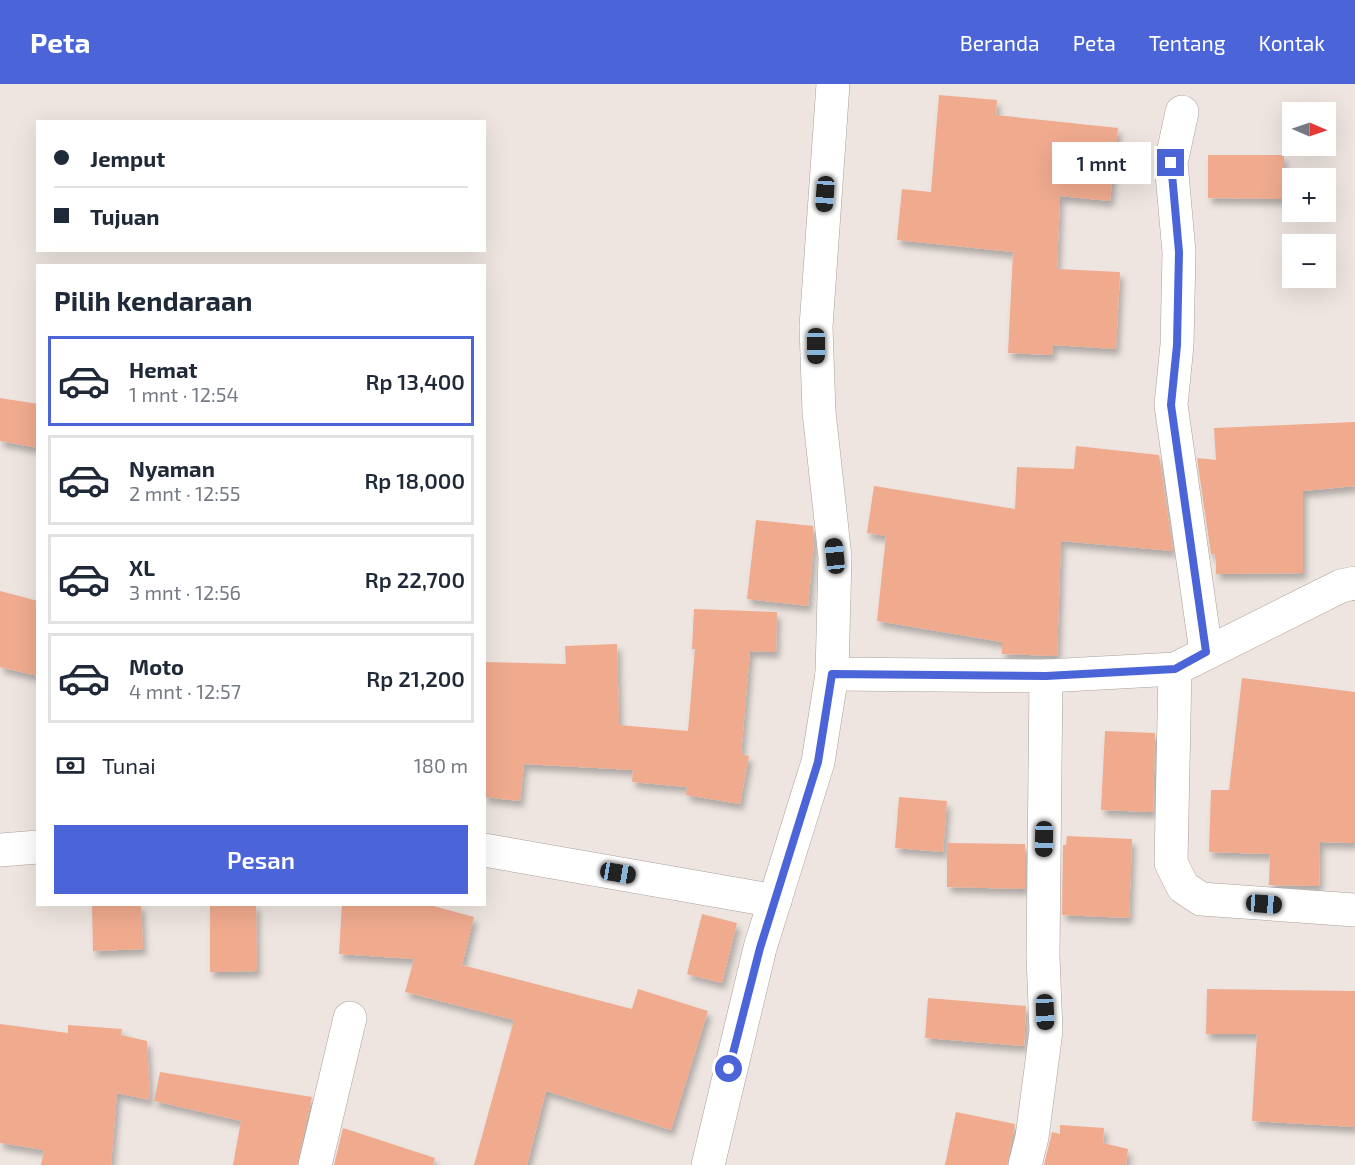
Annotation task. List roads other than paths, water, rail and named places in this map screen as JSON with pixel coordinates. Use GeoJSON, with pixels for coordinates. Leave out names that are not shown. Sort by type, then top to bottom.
{"type":"FeatureCollection","features":[{"type":"Feature","properties":{"kind":"street"},"geometry":{"type":"LineString","coordinates":[[708,1165],[734,1050],[775,901],[818,762],[832,674],[835,556],[819,412],[816,327],[833,84]]}},
{"type":"Feature","properties":{"kind":"street"},"geometry":{"type":"LineString","coordinates":[[1182,112],[1171,163],[1179,252],[1177,345],[1171,405],[1206,652]]}},
{"type":"Feature","properties":{"kind":"street"},"geometry":{"type":"LineString","coordinates":[[832,674],[1046,676],[1175,669],[1341,586],[1355,583]]}},
{"type":"Feature","properties":{"kind":"street"},"geometry":{"type":"LineString","coordinates":[[1175,669],[1171,863],[1183,887],[1201,899],[1355,910]]}},
{"type":"Feature","properties":{"kind":"street"},"geometry":{"type":"LineString","coordinates":[[1025,1165],[1032,1137],[1046,1031],[1043,956],[1046,676]]}},
{"type":"Feature","properties":{"kind":"street"},"geometry":{"type":"LineString","coordinates":[[0,850],[36,847]]}},
{"type":"Feature","properties":{"kind":"street"},"geometry":{"type":"LineString","coordinates":[[486,850],[775,901]]}},
{"type":"Feature","properties":{"kind":"street"},"geometry":{"type":"LineString","coordinates":[[315,1165],[350,1018]]}}]}
